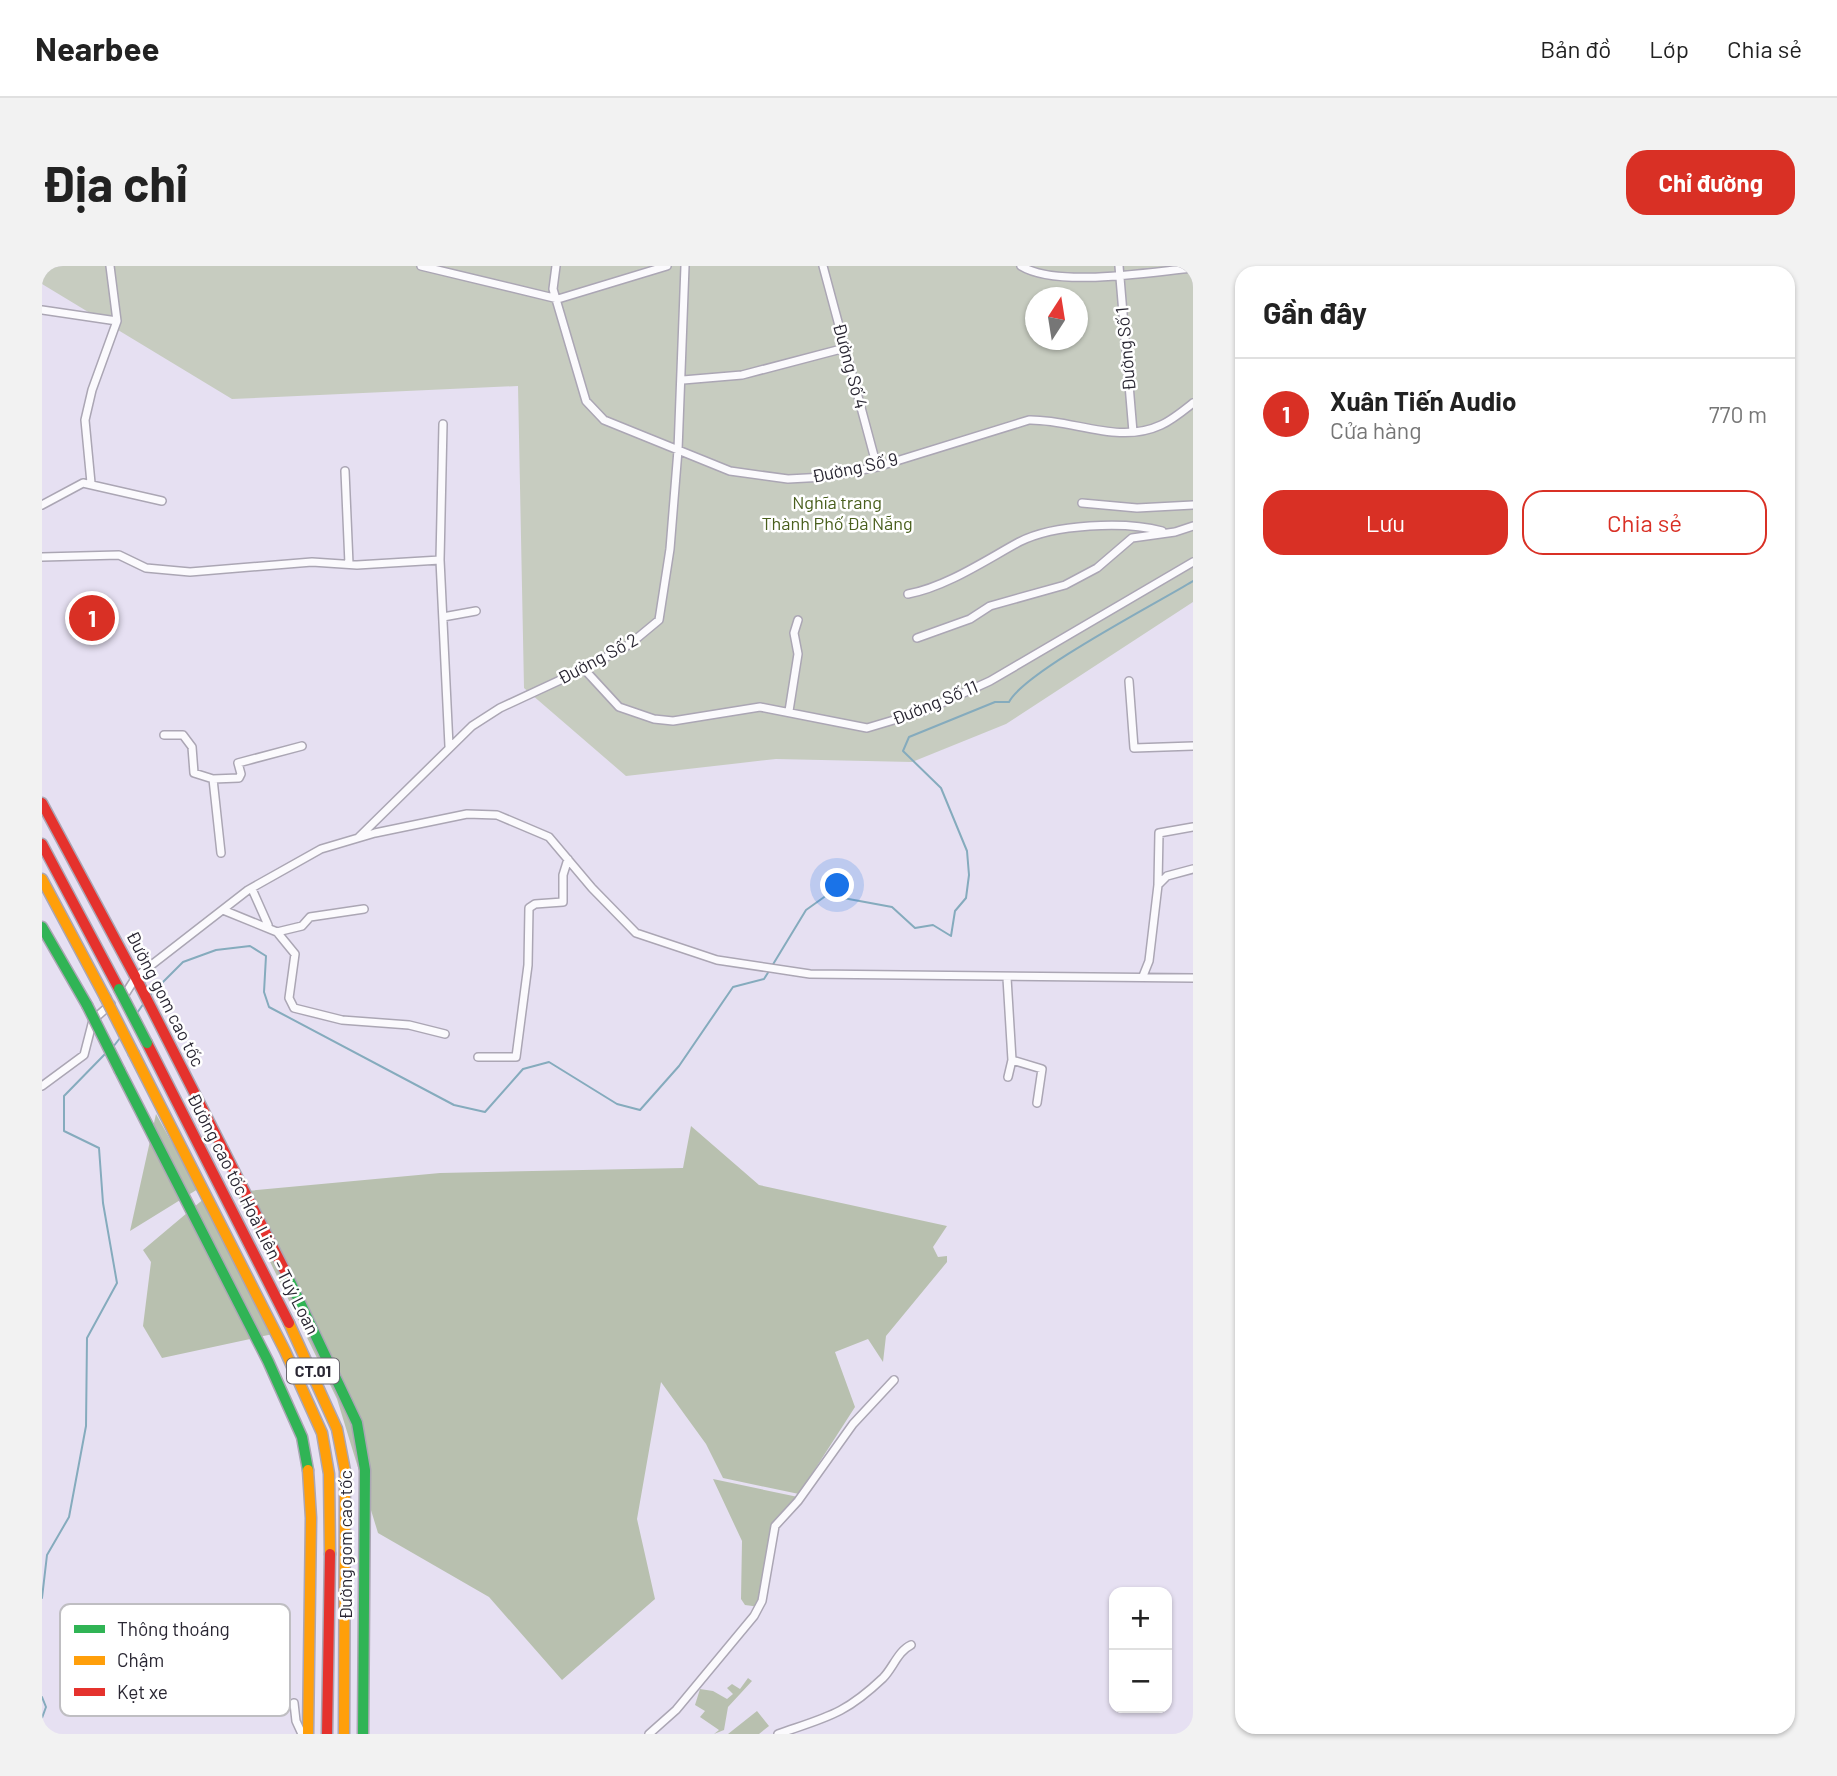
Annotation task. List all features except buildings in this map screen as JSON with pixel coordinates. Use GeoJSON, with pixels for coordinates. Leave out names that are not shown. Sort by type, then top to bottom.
{"type":"FeatureCollection","features":[{"type":"Feature","properties":{"kind":"main road","name":"Đường gom cao tốc"},"geometry":{"type":"LineString","coordinates":[[42,803],[136,979],[318,1337],[356,1423],[365,1470],[367,1527],[363,1734]]}},
{"type":"Feature","properties":{"kind":"main road","name":"Đường cao tốc Hoà Liên - Tuý Loan"},"geometry":{"type":"LineString","coordinates":[[42,844],[147,1043],[300,1345],[337,1429],[345,1471],[347,1522],[344,1734]]}},
{"type":"Feature","properties":{"kind":"main road","name":"Đường cao tốc Hoà Liên - Tuý Loan"},"geometry":{"type":"LineString","coordinates":[[42,879],[105,996],[285,1351],[321,1433],[329,1474],[331,1523],[327,1734]]}},
{"type":"Feature","properties":{"kind":"main road","name":"Đường gom cao tốc"},"geometry":{"type":"LineString","coordinates":[[42,927],[87,1005],[268,1361],[302,1437],[309,1476],[311,1518],[308,1734]]}},
{"type":"Feature","properties":{"kind":"street"},"geometry":{"type":"LineString","coordinates":[[91,483],[85,421],[92,390],[117,321],[110,266]]}},
{"type":"Feature","properties":{"kind":"street"},"geometry":{"type":"LineString","coordinates":[[421,266],[451,268],[558,299],[667,266]]}},
{"type":"Feature","properties":{"kind":"street","name":"Đường Số 9"},"geometry":{"type":"LineString","coordinates":[[555,266],[553,289],[586,401],[595,414],[604,421],[730,471],[763,478],[825,477],[877,467],[1029,420],[1059,421],[1111,432],[1133,432],[1163,424],[1193,404]]}},
{"type":"Feature","properties":{"kind":"street","name":"Đường Số 2"},"geometry":{"type":"LineString","coordinates":[[358,838],[439,760],[449,746],[500,708],[584,669],[630,644],[659,620],[670,549],[678,450],[685,266]]}},
{"type":"Feature","properties":{"kind":"street","name":"Đường Số 4"},"geometry":{"type":"LineString","coordinates":[[823,266],[877,467]]}},
{"type":"Feature","properties":{"kind":"street"},"geometry":{"type":"LineString","coordinates":[[1021,266],[1049,277],[1120,270],[1193,268]]}},
{"type":"Feature","properties":{"kind":"street","name":"Đường Số 1"},"geometry":{"type":"LineString","coordinates":[[1120,270],[1133,432]]}},
{"type":"Feature","properties":{"kind":"street"},"geometry":{"type":"LineString","coordinates":[[42,310],[117,321]]}},
{"type":"Feature","properties":{"kind":"street"},"geometry":{"type":"LineString","coordinates":[[682,380],[742,375],[845,348]]}},
{"type":"Feature","properties":{"kind":"street"},"geometry":{"type":"LineString","coordinates":[[443,424],[440,559],[449,746]]}},
{"type":"Feature","properties":{"kind":"street"},"geometry":{"type":"LineString","coordinates":[[345,471],[349,564]]}},
{"type":"Feature","properties":{"kind":"street"},"geometry":{"type":"LineString","coordinates":[[42,505],[75,486],[91,483],[162,501]]}},
{"type":"Feature","properties":{"kind":"street"},"geometry":{"type":"LineString","coordinates":[[1082,503],[1137,508],[1193,505]]}},
{"type":"Feature","properties":{"kind":"street"},"geometry":{"type":"LineString","coordinates":[[917,638],[949,629],[990,606],[1065,585],[1097,568],[1132,538],[1193,526]]}},
{"type":"Feature","properties":{"kind":"street"},"geometry":{"type":"LineString","coordinates":[[908,594],[976,567],[1020,542],[1056,530],[1072,527],[1151,528],[1168,533]]}},
{"type":"Feature","properties":{"kind":"street"},"geometry":{"type":"LineString","coordinates":[[42,557],[119,555],[146,568],[190,572],[312,562],[349,564],[440,559]]}},
{"type":"Feature","properties":{"kind":"street","name":"Đường Số 11"},"geometry":{"type":"LineString","coordinates":[[584,669],[618,707],[654,719],[673,721],[760,708],[789,711],[867,728],[925,711],[1002,675],[1193,562]]}},
{"type":"Feature","properties":{"kind":"street"},"geometry":{"type":"LineString","coordinates":[[443,617],[476,611]]}},
{"type":"Feature","properties":{"kind":"street"},"geometry":{"type":"LineString","coordinates":[[789,711],[798,654],[794,633],[798,620]]}},
{"type":"Feature","properties":{"kind":"street"},"geometry":{"type":"LineString","coordinates":[[1129,681],[1134,748],[1193,746]]}},
{"type":"Feature","properties":{"kind":"street"},"geometry":{"type":"LineString","coordinates":[[164,735],[183,735],[192,747],[194,773],[213,779],[239,778],[238,763],[302,746]]}},
{"type":"Feature","properties":{"kind":"street"},"geometry":{"type":"LineString","coordinates":[[213,779],[221,853]]}},
{"type":"Feature","properties":{"kind":"street"},"geometry":{"type":"LineString","coordinates":[[42,1086],[84,1055],[93,1020],[101,1010],[121,999],[136,979],[252,889],[321,849],[467,814],[497,815],[550,837],[636,933],[717,961],[810,974],[1193,978]]}},
{"type":"Feature","properties":{"kind":"street"},"geometry":{"type":"LineString","coordinates":[[1143,976],[1149,961],[1158,885],[1159,833],[1193,827]]}},
{"type":"Feature","properties":{"kind":"street"},"geometry":{"type":"LineString","coordinates":[[478,1057],[516,1058],[528,965],[528,911],[535,904],[563,902],[563,875],[568,859]]}},
{"type":"Feature","properties":{"kind":"street"},"geometry":{"type":"LineString","coordinates":[[1158,885],[1167,877],[1192,868]]}},
{"type":"Feature","properties":{"kind":"street"},"geometry":{"type":"LineString","coordinates":[[252,889],[268,925]]}},
{"type":"Feature","properties":{"kind":"street"},"geometry":{"type":"LineString","coordinates":[[277,932],[302,926],[310,917],[364,909]]}},
{"type":"Feature","properties":{"kind":"street"},"geometry":{"type":"LineString","coordinates":[[223,910],[277,932],[295,954],[289,998],[294,1008],[342,1020],[401,1024],[445,1034]]}},
{"type":"Feature","properties":{"kind":"street"},"geometry":{"type":"LineString","coordinates":[[1007,978],[1012,1060],[1008,1077]]}},
{"type":"Feature","properties":{"kind":"street"},"geometry":{"type":"LineString","coordinates":[[1012,1060],[1042,1069],[1037,1103]]}},
{"type":"Feature","properties":{"kind":"street"},"geometry":{"type":"LineString","coordinates":[[649,1734],[700,1683],[754,1616],[762,1601],[775,1526],[798,1501],[853,1424],[894,1380]]}},
{"type":"Feature","properties":{"kind":"street"},"geometry":{"type":"LineString","coordinates":[[778,1734],[846,1710],[885,1675],[901,1653],[911,1645]]}},
{"type":"Feature","properties":{"kind":"street"},"geometry":{"type":"LineString","coordinates":[[293,1703],[296,1721],[302,1734]]}},
{"type":"Feature","properties":{"kind":"green space","name":"Nghĩa trang Thành Phố Đà Nẵng"},"geometry":{"type":"Polygon","coordinates":[[[42,266],[1193,266],[1193,602],[1006,724],[912,762],[776,759],[626,776],[524,688],[518,386],[232,399],[42,284],[42,266]]]}},
{"type":"Feature","properties":{"kind":"green space"},"geometry":{"type":"Polygon","coordinates":[[[156,1114],[198,1189],[130,1231],[156,1114]]]}},
{"type":"Feature","properties":{"kind":"green space"},"geometry":{"type":"Polygon","coordinates":[[[691,1126],[759,1185],[947,1226],[933,1247],[938,1257],[947,1256],[947,1262],[886,1336],[883,1362],[868,1339],[835,1352],[855,1407],[799,1494],[723,1478],[706,1444],[661,1382],[637,1519],[655,1599],[562,1680],[489,1597],[378,1533],[337,1399],[236,1192],[440,1173],[683,1168],[691,1126]]]}},
{"type":"Feature","properties":{"kind":"green space"},"geometry":{"type":"Polygon","coordinates":[[[206,1197],[273,1334],[162,1358],[143,1326],[151,1262],[143,1250],[206,1197]]]}},
{"type":"Feature","properties":{"kind":"green space"},"geometry":{"type":"Polygon","coordinates":[[[713,1479],[798,1497],[780,1518],[773,1562],[760,1607],[745,1605],[741,1599],[742,1541],[713,1479]]]}},
{"type":"Feature","properties":{"kind":"green space"},"geometry":{"type":"Polygon","coordinates":[[[748,1678],[752,1681],[728,1707],[724,1730],[714,1734],[719,1730],[700,1717],[705,1711],[695,1705],[700,1689],[713,1691],[727,1699],[733,1694],[727,1688],[732,1684],[740,1689],[748,1678]]]}},
{"type":"Feature","properties":{"kind":"green space"},"geometry":{"type":"Polygon","coordinates":[[[757,1711],[769,1726],[759,1734],[728,1734],[757,1711]]]}},
{"type":"Feature","properties":{"kind":"waterway"},"geometry":{"type":"LineString","coordinates":[[772,966],[806,910],[827,895],[892,907],[915,928],[933,925],[951,936],[955,911],[966,898],[969,875],[967,851],[941,788],[903,751],[909,737],[995,702],[1009,702],[1020,689],[1064,656],[1193,581]]}},
{"type":"Feature","properties":{"kind":"waterway"},"geometry":{"type":"LineString","coordinates":[[149,996],[183,962],[216,950],[250,946],[266,956],[264,992],[269,1007],[454,1105],[485,1112],[523,1069],[549,1062],[617,1104],[640,1110],[679,1066],[733,987],[764,979],[769,971]]}},
{"type":"Feature","properties":{"kind":"waterway"},"geometry":{"type":"LineString","coordinates":[[137,1013],[144,1003]]}},
{"type":"Feature","properties":{"kind":"waterway"},"geometry":{"type":"LineString","coordinates":[[113,1047],[120,1038]]}},
{"type":"Feature","properties":{"kind":"waterway"},"geometry":{"type":"LineString","coordinates":[[42,1598],[47,1555],[69,1517],[86,1426],[87,1338],[117,1283],[103,1203],[99,1148],[64,1131],[64,1096],[106,1053]]}},
{"type":"Feature","properties":{"kind":"waterway"},"geometry":{"type":"LineString","coordinates":[[42,1697],[46,1707],[42,1718]]}},
{"type":"Feature","properties":{"kind":"traffic: fast"},"geometry":{"type":"LineString","coordinates":[[42,927],[87,1005]]}},
{"type":"Feature","properties":{"kind":"traffic: fast"},"geometry":{"type":"LineString","coordinates":[[119,989],[147,1043]]}},
{"type":"Feature","properties":{"kind":"traffic: fast"},"geometry":{"type":"LineString","coordinates":[[87,1005],[120,1071]]}},
{"type":"Feature","properties":{"kind":"traffic: fast"},"geometry":{"type":"LineString","coordinates":[[120,1071],[268,1361],[302,1437],[308,1470]]}},
{"type":"Feature","properties":{"kind":"traffic: fast"},"geometry":{"type":"LineString","coordinates":[[286,1273],[357,1423],[365,1470],[363,1734]]}},
{"type":"Feature","properties":{"kind":"traffic: slow"},"geometry":{"type":"LineString","coordinates":[[42,879],[105,997]]}},
{"type":"Feature","properties":{"kind":"traffic: slow"},"geometry":{"type":"LineString","coordinates":[[105,997],[134,1054]]}},
{"type":"Feature","properties":{"kind":"traffic: slow"},"geometry":{"type":"LineString","coordinates":[[134,1054],[285,1351],[322,1433],[329,1474],[330,1554]]}},
{"type":"Feature","properties":{"kind":"traffic: slow"},"geometry":{"type":"LineString","coordinates":[[289,1323],[337,1429],[345,1471],[344,1734]]}},
{"type":"Feature","properties":{"kind":"traffic: slow"},"geometry":{"type":"LineString","coordinates":[[308,1470],[311,1518],[308,1734]]}},
{"type":"Feature","properties":{"kind":"traffic: jam"},"geometry":{"type":"LineString","coordinates":[[42,803],[137,980],[286,1273]]}},
{"type":"Feature","properties":{"kind":"traffic: jam"},"geometry":{"type":"LineString","coordinates":[[42,844],[119,989]]}},
{"type":"Feature","properties":{"kind":"traffic: jam"},"geometry":{"type":"LineString","coordinates":[[147,1043],[289,1323]]}},
{"type":"Feature","properties":{"kind":"traffic: jam"},"geometry":{"type":"LineString","coordinates":[[327,1734],[330,1554]]}},
{"type":"Feature","properties":{"kind":"place","name":"Xuân Tiến Audio"},"geometry":{"type":"Point","coordinates":[92,618]}}]}
